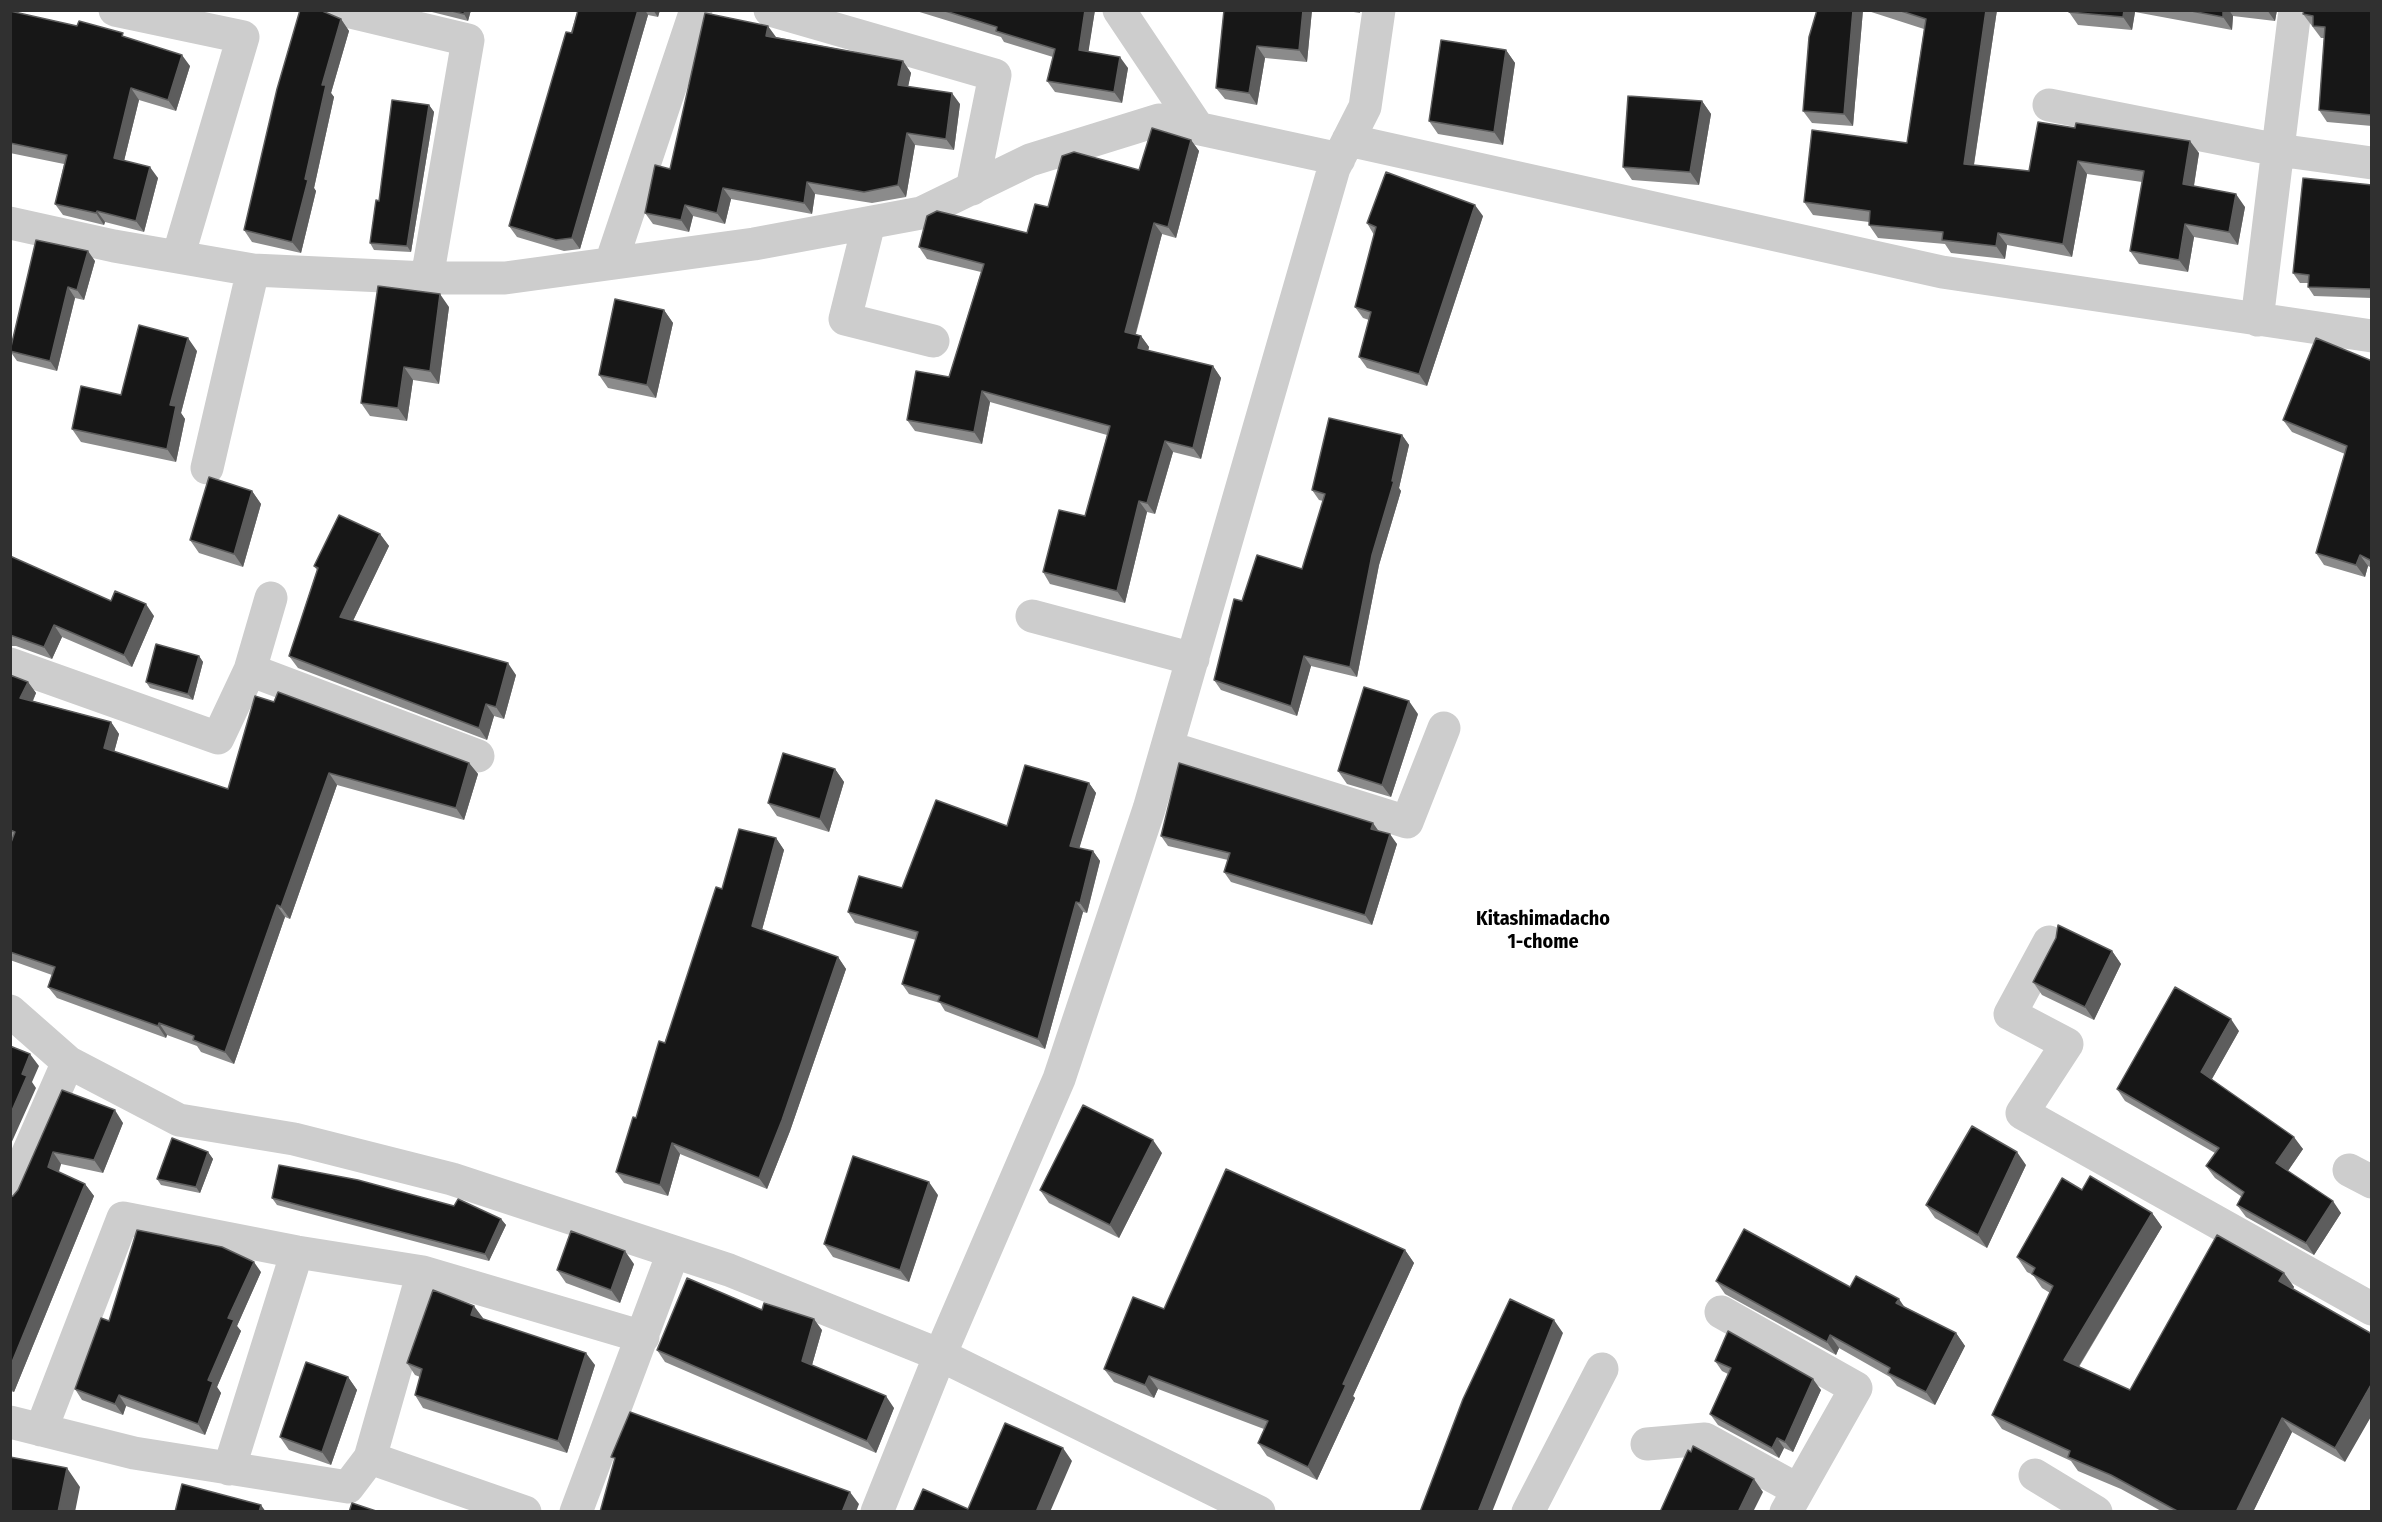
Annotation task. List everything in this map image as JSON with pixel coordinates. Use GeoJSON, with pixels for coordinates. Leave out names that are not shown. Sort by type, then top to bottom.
{"type":"FeatureCollection","features":[{"type":"Feature","properties":{"kind":"street"},"geometry":{"type":"LineString","coordinates":[[116,10],[247,24],[178,257]]}},
{"type":"Feature","properties":{"kind":"street"},"geometry":{"type":"LineString","coordinates":[[342,10],[468,40],[427,278]]}},
{"type":"Feature","properties":{"kind":"street"},"geometry":{"type":"LineString","coordinates":[[611,263],[696,10]]}},
{"type":"Feature","properties":{"kind":"street"},"geometry":{"type":"LineString","coordinates":[[770,10],[995,75],[972,189]]}},
{"type":"Feature","properties":{"kind":"street"},"geometry":{"type":"LineString","coordinates":[[1119,10],[1198,128]]}},
{"type":"Feature","properties":{"kind":"street"},"geometry":{"type":"LineString","coordinates":[[877,1512],[940,1355],[1059,1079],[1149,809],[1334,168],[1365,107],[1379,10]]}},
{"type":"Feature","properties":{"kind":"street"},"geometry":{"type":"LineString","coordinates":[[2257,320],[2295,10]]}},
{"type":"Feature","properties":{"kind":"street"},"geometry":{"type":"LineString","coordinates":[[2049,105],[2278,150],[2372,163]]}},
{"type":"Feature","properties":{"kind":"street"},"geometry":{"type":"LineString","coordinates":[[10,222],[114,246],[253,270],[427,278],[505,278],[754,244],[921,213],[1030,160],[1159,120],[1344,150],[1942,272],[2372,336]]}},
{"type":"Feature","properties":{"kind":"street"},"geometry":{"type":"LineString","coordinates":[[869,223],[845,319],[933,340]]}},
{"type":"Feature","properties":{"kind":"street"},"geometry":{"type":"LineString","coordinates":[[207,468],[253,270]]}},
{"type":"Feature","properties":{"kind":"street"},"geometry":{"type":"LineString","coordinates":[[10,664],[218,738],[250,670],[271,598]]}},
{"type":"Feature","properties":{"kind":"street"},"geometry":{"type":"LineString","coordinates":[[1032,616],[1193,658]]}},
{"type":"Feature","properties":{"kind":"street"},"geometry":{"type":"LineString","coordinates":[[250,670],[478,756]]}},
{"type":"Feature","properties":{"kind":"street"},"geometry":{"type":"LineString","coordinates":[[1167,747],[1407,822],[1444,728]]}},
{"type":"Feature","properties":{"kind":"street"},"geometry":{"type":"LineString","coordinates":[[2049,942],[2010,1014],[2067,1044],[2022,1113],[2372,1309]]}},
{"type":"Feature","properties":{"kind":"street"},"geometry":{"type":"LineString","coordinates":[[10,1011],[68,1062],[179,1120],[294,1139],[452,1179],[729,1270],[940,1355],[1259,1512]]}},
{"type":"Feature","properties":{"kind":"street"},"geometry":{"type":"LineString","coordinates":[[10,1194],[68,1062]]}},
{"type":"Feature","properties":{"kind":"street"},"geometry":{"type":"LineString","coordinates":[[423,1272],[370,1458],[348,1487],[134,1454],[26,1426],[123,1218],[297,1252],[423,1272],[643,1337]]}},
{"type":"Feature","properties":{"kind":"street"},"geometry":{"type":"LineString","coordinates":[[229,1468],[297,1252]]}},
{"type":"Feature","properties":{"kind":"street"},"geometry":{"type":"LineString","coordinates":[[576,1512],[673,1253]]}},
{"type":"Feature","properties":{"kind":"street"},"geometry":{"type":"LineString","coordinates":[[1647,1444],[1705,1439],[1792,1501],[1856,1388],[1721,1312]]}},
{"type":"Feature","properties":{"kind":"street"},"geometry":{"type":"LineString","coordinates":[[1528,1512],[1602,1369]]}},
{"type":"Feature","properties":{"kind":"street"},"geometry":{"type":"LineString","coordinates":[[370,1458],[525,1512]]}},
{"type":"Feature","properties":{"kind":"street"},"geometry":{"type":"LineString","coordinates":[[2036,1475],[2096,1512]]}},
{"type":"Feature","properties":{"kind":"building"},"geometry":{"type":"Polygon","coordinates":[[[300,10],[320,10],[341,19],[322,85],[326,85],[305,179],[308,180],[292,242],[244,230],[277,89],[300,10]]]}},
{"type":"Feature","properties":{"kind":"building"},"geometry":{"type":"Polygon","coordinates":[[[448,10],[465,10],[464,14],[448,10]]]}},
{"type":"Feature","properties":{"kind":"building"},"geometry":{"type":"Polygon","coordinates":[[[578,10],[638,10],[572,238],[556,240],[509,226],[566,32],[572,33],[578,10]]]}},
{"type":"Feature","properties":{"kind":"building"},"geometry":{"type":"Polygon","coordinates":[[[942,10],[1085,10],[1079,50],[1120,57],[1114,92],[1047,81],[1055,49],[996,31],[997,27],[942,10]]]}},
{"type":"Feature","properties":{"kind":"building"},"geometry":{"type":"Polygon","coordinates":[[[1224,10],[1303,10],[1299,50],[1257,46],[1249,93],[1216,88],[1224,10]]]}},
{"type":"Feature","properties":{"kind":"building"},"geometry":{"type":"Polygon","coordinates":[[[1817,10],[1853,10],[1844,114],[1803,111],[1809,37],[1817,10]]]}},
{"type":"Feature","properties":{"kind":"building"},"geometry":{"type":"Polygon","coordinates":[[[1898,10],[1986,10],[1964,164],[2029,171],[2038,122],[2075,128],[2076,123],[2190,141],[2183,184],[2236,194],[2229,232],[2185,224],[2179,260],[2130,251],[2144,171],[2078,161],[2063,244],[1998,233],[1996,246],[1942,240],[1943,232],[1869,225],[1870,211],[1804,202],[1812,130],[1907,143],[1926,19],[1898,10]]]}},
{"type":"Feature","properties":{"kind":"building"},"geometry":{"type":"Polygon","coordinates":[[[2069,10],[2124,10],[2123,17],[2069,12],[2069,10]]]}},
{"type":"Feature","properties":{"kind":"building"},"geometry":{"type":"Polygon","coordinates":[[[2186,10],[2223,10],[2223,17],[2186,10]]]}},
{"type":"Feature","properties":{"kind":"building"},"geometry":{"type":"Polygon","coordinates":[[[2304,10],[2372,10],[2372,115],[2319,110],[2325,27],[2313,26],[2313,16],[2303,14],[2304,10]]]}},
{"type":"Feature","properties":{"kind":"building"},"geometry":{"type":"Polygon","coordinates":[[[10,11],[77,26],[79,21],[123,33],[122,36],[182,55],[168,100],[131,88],[114,158],[150,167],[136,221],[55,204],[67,155],[10,143],[10,11]]]}},
{"type":"Feature","properties":{"kind":"building"},"geometry":{"type":"Polygon","coordinates":[[[705,13],[768,26],[766,36],[903,61],[898,85],[952,93],[946,139],[907,133],[898,185],[864,192],[807,182],[804,203],[723,188],[717,213],[685,205],[681,220],[645,213],[655,165],[670,169],[705,13]]]}},
{"type":"Feature","properties":{"kind":"building"},"geometry":{"type":"Polygon","coordinates":[[[1441,40],[1506,50],[1494,132],[1429,121],[1441,40]]]}},
{"type":"Feature","properties":{"kind":"building"},"geometry":{"type":"Polygon","coordinates":[[[1628,96],[1702,101],[1690,172],[1623,167],[1628,96]]]}},
{"type":"Feature","properties":{"kind":"building"},"geometry":{"type":"Polygon","coordinates":[[[392,100],[429,105],[407,246],[370,243],[376,200],[379,201],[392,100]]]}},
{"type":"Feature","properties":{"kind":"building"},"geometry":{"type":"Polygon","coordinates":[[[1152,128],[1191,140],[1168,227],[1154,223],[1125,332],[1141,336],[1138,348],[1213,366],[1193,448],[1165,441],[1147,503],[1139,501],[1117,591],[1043,572],[1059,510],[1085,516],[1110,426],[982,391],[974,432],[907,420],[916,371],[949,377],[984,264],[919,247],[927,216],[937,211],[1027,233],[1035,204],[1048,207],[1062,156],[1074,152],[1139,170],[1152,128]]]}},
{"type":"Feature","properties":{"kind":"building"},"geometry":{"type":"Polygon","coordinates":[[[1386,172],[1475,205],[1419,374],[1359,357],[1371,312],[1355,307],[1376,227],[1367,223],[1386,172]]]}},
{"type":"Feature","properties":{"kind":"building"},"geometry":{"type":"Polygon","coordinates":[[[2303,178],[2372,185],[2372,289],[2308,287],[2309,275],[2293,273],[2303,178]]]}},
{"type":"Feature","properties":{"kind":"building"},"geometry":{"type":"Polygon","coordinates":[[[36,240],[88,251],[77,290],[68,287],[50,361],[10,351],[36,240]]]}},
{"type":"Feature","properties":{"kind":"building"},"geometry":{"type":"Polygon","coordinates":[[[378,286],[440,294],[430,371],[404,367],[398,408],[361,403],[378,286]]]}},
{"type":"Feature","properties":{"kind":"building"},"geometry":{"type":"Polygon","coordinates":[[[615,299],[664,310],[647,385],[599,375],[615,299]]]}},
{"type":"Feature","properties":{"kind":"building"},"geometry":{"type":"Polygon","coordinates":[[[139,325],[188,338],[170,405],[176,406],[167,449],[72,429],[81,386],[121,395],[139,325]]]}},
{"type":"Feature","properties":{"kind":"building"},"geometry":{"type":"Polygon","coordinates":[[[2316,338],[2372,361],[2372,561],[2360,555],[2356,565],[2316,553],[2347,446],[2283,420],[2316,338]]]}},
{"type":"Feature","properties":{"kind":"building"},"geometry":{"type":"Polygon","coordinates":[[[1329,418],[1402,435],[1392,481],[1394,481],[1372,555],[1350,667],[1304,656],[1291,706],[1214,680],[1234,599],[1242,601],[1257,555],[1302,569],[1325,494],[1312,490],[1329,418]]]}},
{"type":"Feature","properties":{"kind":"building"},"geometry":{"type":"Polygon","coordinates":[[[209,477],[252,491],[234,554],[190,540],[209,477]]]}},
{"type":"Feature","properties":{"kind":"building"},"geometry":{"type":"Polygon","coordinates":[[[339,515],[380,534],[340,617],[508,663],[496,707],[486,704],[479,728],[289,656],[318,568],[314,566],[339,515]]]}},
{"type":"Feature","properties":{"kind":"building"},"geometry":{"type":"Polygon","coordinates":[[[10,556],[111,601],[115,591],[146,604],[124,655],[54,625],[44,647],[10,635],[10,556]]]}},
{"type":"Feature","properties":{"kind":"building"},"geometry":{"type":"Polygon","coordinates":[[[156,644],[199,656],[188,694],[146,682],[156,644]]]}},
{"type":"Feature","properties":{"kind":"building"},"geometry":{"type":"Polygon","coordinates":[[[10,675],[28,682],[20,698],[111,722],[104,748],[228,789],[255,696],[274,702],[278,692],[469,763],[456,808],[329,773],[281,907],[277,905],[225,1052],[193,1040],[194,1036],[159,1023],[158,1026],[48,987],[55,967],[10,952],[10,845],[15,832],[10,830],[10,675]]]}},
{"type":"Feature","properties":{"kind":"building"},"geometry":{"type":"Polygon","coordinates":[[[1364,687],[1409,701],[1382,785],[1338,771],[1364,687]]]}},
{"type":"Feature","properties":{"kind":"building"},"geometry":{"type":"Polygon","coordinates":[[[783,753],[835,769],[820,819],[768,803],[783,753]]]}},
{"type":"Feature","properties":{"kind":"building"},"geometry":{"type":"Polygon","coordinates":[[[1179,763],[1373,823],[1371,829],[1390,834],[1365,915],[1224,872],[1230,853],[1161,836],[1179,763]]]}},
{"type":"Feature","properties":{"kind":"building"},"geometry":{"type":"Polygon","coordinates":[[[1025,765],[1089,783],[1070,846],[1093,851],[1080,903],[1076,902],[1038,1039],[938,1001],[940,996],[902,984],[918,932],[848,912],[859,876],[902,888],[936,800],[1007,826],[1025,765]]]}},
{"type":"Feature","properties":{"kind":"building"},"geometry":{"type":"Polygon","coordinates":[[[739,829],[776,838],[752,926],[838,957],[782,1120],[759,1178],[672,1143],[660,1185],[616,1172],[633,1117],[636,1118],[659,1041],[665,1043],[716,887],[722,889],[739,829]]]}},
{"type":"Feature","properties":{"kind":"building"},"geometry":{"type":"Polygon","coordinates":[[[2058,925],[2112,951],[2085,1007],[2033,982],[2056,938],[2058,925]]]}},
{"type":"Feature","properties":{"kind":"building"},"geometry":{"type":"Polygon","coordinates":[[[2175,987],[2231,1019],[2201,1072],[2294,1137],[2276,1163],[2333,1201],[2306,1243],[2237,1205],[2244,1192],[2206,1166],[2219,1148],[2117,1089],[2175,987]]]}},
{"type":"Feature","properties":{"kind":"building"},"geometry":{"type":"Polygon","coordinates":[[[10,1046],[30,1054],[22,1074],[27,1076],[10,1115],[10,1046]]]}},
{"type":"Feature","properties":{"kind":"building"},"geometry":{"type":"Polygon","coordinates":[[[62,1090],[115,1110],[94,1160],[53,1152],[48,1167],[85,1184],[10,1367],[10,1197],[18,1190],[62,1090]]]}},
{"type":"Feature","properties":{"kind":"building"},"geometry":{"type":"Polygon","coordinates":[[[1083,1105],[1153,1140],[1110,1225],[1040,1190],[1083,1105]]]}},
{"type":"Feature","properties":{"kind":"building"},"geometry":{"type":"Polygon","coordinates":[[[1972,1126],[2017,1152],[1978,1235],[1926,1205],[1972,1126]]]}},
{"type":"Feature","properties":{"kind":"building"},"geometry":{"type":"Polygon","coordinates":[[[172,1138],[208,1152],[196,1187],[157,1179],[172,1138]]]}},
{"type":"Feature","properties":{"kind":"building"},"geometry":{"type":"Polygon","coordinates":[[[853,1156],[929,1182],[900,1270],[824,1244],[853,1156]]]}},
{"type":"Feature","properties":{"kind":"building"},"geometry":{"type":"Polygon","coordinates":[[[279,1165],[358,1180],[454,1206],[458,1199],[501,1219],[485,1254],[272,1198],[279,1165]]]}},
{"type":"Feature","properties":{"kind":"building"},"geometry":{"type":"Polygon","coordinates":[[[1226,1169],[1405,1250],[1343,1384],[1346,1385],[1308,1467],[1258,1443],[1268,1421],[1149,1376],[1145,1385],[1104,1369],[1133,1297],[1164,1309],[1226,1169]]]}},
{"type":"Feature","properties":{"kind":"building"},"geometry":{"type":"Polygon","coordinates":[[[2090,1176],[2152,1213],[2064,1360],[2130,1390],[2217,1235],[2284,1273],[2279,1281],[2372,1334],[2372,1383],[2335,1448],[2282,1418],[2236,1512],[2179,1512],[2111,1475],[2068,1457],[2070,1451],[1992,1415],[2053,1286],[2032,1274],[2035,1268],[2017,1257],[2062,1178],[2082,1190],[2090,1176]]]}},
{"type":"Feature","properties":{"kind":"building"},"geometry":{"type":"Polygon","coordinates":[[[1744,1229],[1850,1287],[1856,1276],[1899,1299],[1896,1303],[1956,1333],[1926,1392],[1888,1373],[1890,1368],[1830,1335],[1827,1342],[1716,1281],[1744,1229]]]}},
{"type":"Feature","properties":{"kind":"building"},"geometry":{"type":"Polygon","coordinates":[[[137,1230],[222,1247],[254,1262],[228,1318],[234,1320],[208,1380],[213,1382],[198,1424],[119,1395],[115,1404],[75,1389],[101,1318],[109,1321],[137,1230]]]}},
{"type":"Feature","properties":{"kind":"building"},"geometry":{"type":"Polygon","coordinates":[[[571,1231],[625,1251],[611,1290],[557,1270],[571,1231]]]}},
{"type":"Feature","properties":{"kind":"building"},"geometry":{"type":"Polygon","coordinates":[[[687,1278],[762,1310],[764,1303],[814,1319],[802,1361],[886,1396],[867,1441],[657,1350],[687,1278]]]}},
{"type":"Feature","properties":{"kind":"building"},"geometry":{"type":"Polygon","coordinates":[[[433,1290],[474,1306],[471,1315],[586,1353],[558,1441],[415,1395],[422,1369],[407,1363],[433,1290]]]}},
{"type":"Feature","properties":{"kind":"building"},"geometry":{"type":"Polygon","coordinates":[[[1510,1299],[1554,1320],[1478,1512],[1420,1512],[1463,1399],[1510,1299]]]}},
{"type":"Feature","properties":{"kind":"building"},"geometry":{"type":"Polygon","coordinates":[[[1728,1331],[1813,1379],[1785,1442],[1777,1438],[1772,1448],[1710,1414],[1731,1368],[1715,1361],[1728,1331]]]}},
{"type":"Feature","properties":{"kind":"building"},"geometry":{"type":"Polygon","coordinates":[[[306,1362],[348,1377],[322,1452],[280,1437],[306,1362]]]}},
{"type":"Feature","properties":{"kind":"building"},"geometry":{"type":"Polygon","coordinates":[[[630,1412],[850,1492],[842,1512],[600,1512],[615,1458],[611,1457],[630,1412]]]}},
{"type":"Feature","properties":{"kind":"building"},"geometry":{"type":"Polygon","coordinates":[[[1005,1423],[1063,1448],[1036,1512],[913,1512],[923,1489],[968,1509],[1005,1423]]]}},
{"type":"Feature","properties":{"kind":"building"},"geometry":{"type":"Polygon","coordinates":[[[1693,1446],[1754,1479],[1738,1512],[1660,1512],[1688,1450],[1691,1452],[1693,1446]]]}},
{"type":"Feature","properties":{"kind":"building"},"geometry":{"type":"Polygon","coordinates":[[[10,1457],[67,1468],[58,1512],[10,1512],[10,1457]]]}},
{"type":"Feature","properties":{"kind":"building"},"geometry":{"type":"Polygon","coordinates":[[[182,1484],[261,1505],[259,1512],[175,1512],[182,1484]]]}},
{"type":"Feature","properties":{"kind":"building"},"geometry":{"type":"Polygon","coordinates":[[[352,1503],[379,1512],[349,1512],[352,1503]]]}},
{"type":"Feature","properties":{"kind":"district","name":"Kitashimadacho 1-chome"},"geometry":{"type":"Point","coordinates":[1543,930]}}]}
